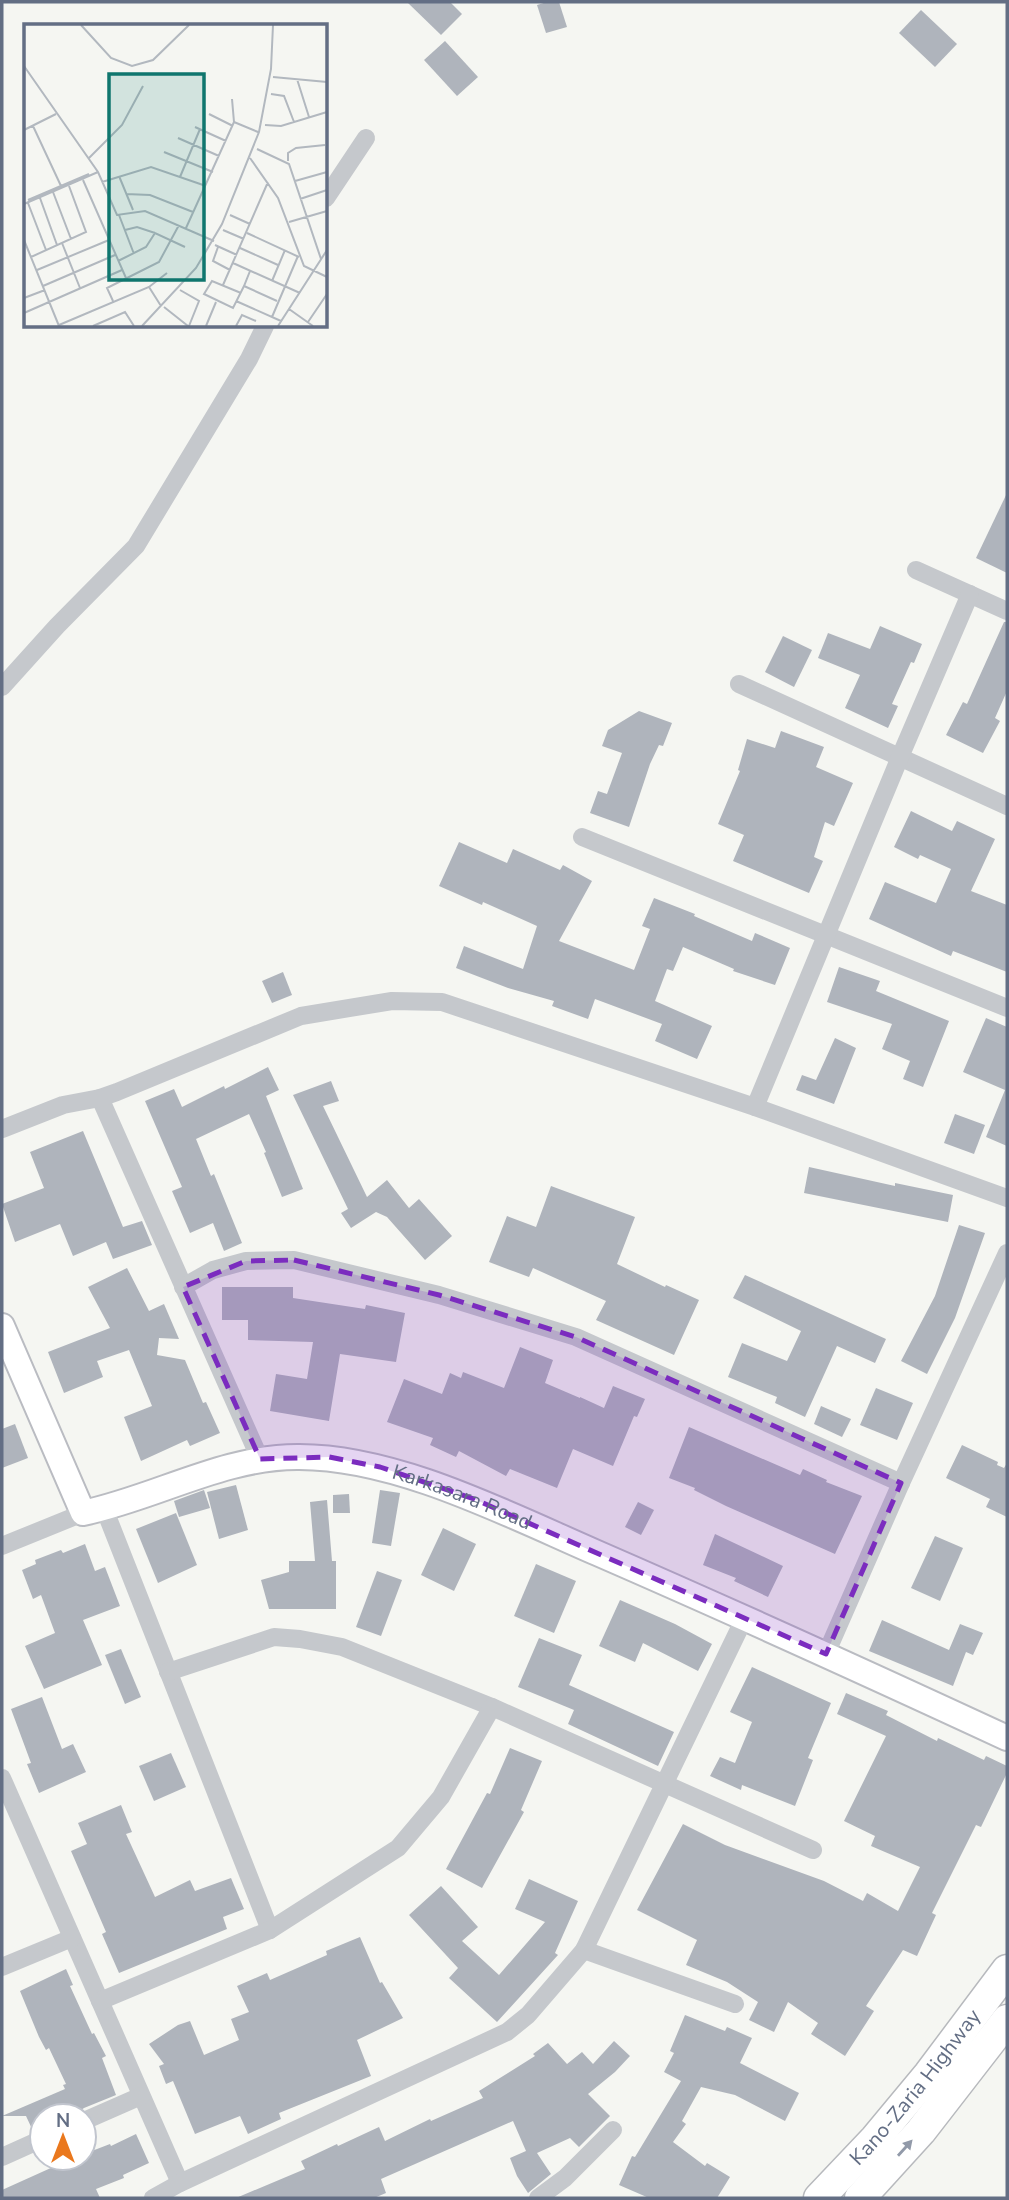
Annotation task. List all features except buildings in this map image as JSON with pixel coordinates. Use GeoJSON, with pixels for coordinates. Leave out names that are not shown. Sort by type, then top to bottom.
{"type":"FeatureCollection","features":[{"type":"Feature","properties":{"kind":"highway","name":"Kano-Zaria Highway"},"geometry":{"type":"LineString","coordinates":[[819,2198],[875,2139],[929,2074],[1007,1970]]}},
{"type":"Feature","properties":{"kind":"highway","name":"Kano-Zaria Highway"},"geometry":{"type":"LineString","coordinates":[[860,2198],[921,2131],[1007,2021]]}},
{"type":"Feature","properties":{"kind":"main road"},"geometry":{"type":"LineString","coordinates":[[2,1326],[93,1511]]}},
{"type":"Feature","properties":{"kind":"main road","name":"Karkasara Road"},"geometry":{"type":"LineString","coordinates":[[93,1511],[216,1471],[260,1460],[329,1457],[380,1467],[474,1499],[745,1617],[1007,1738]]}},
{"type":"Feature","properties":{"kind":"street"},"geometry":{"type":"LineString","coordinates":[[327,196],[366,138]]}},
{"type":"Feature","properties":{"kind":"street"},"geometry":{"type":"LineString","coordinates":[[2,687],[57,626],[136,546],[249,359],[265,327]]}},
{"type":"Feature","properties":{"kind":"street"},"geometry":{"type":"LineString","coordinates":[[916,570],[1007,611]]}},
{"type":"Feature","properties":{"kind":"street"},"geometry":{"type":"LineString","coordinates":[[755,1108],[970,594]]}},
{"type":"Feature","properties":{"kind":"street"},"geometry":{"type":"LineString","coordinates":[[739,684],[1007,806]]}},
{"type":"Feature","properties":{"kind":"street"},"geometry":{"type":"LineString","coordinates":[[582,838],[1007,1008]]}},
{"type":"Feature","properties":{"kind":"street"},"geometry":{"type":"LineString","coordinates":[[2,1129],[63,1105],[100,1098],[301,1016],[392,1000],[442,1002],[755,1108],[1007,1198]]}},
{"type":"Feature","properties":{"kind":"street"},"geometry":{"type":"LineString","coordinates":[[100,1098],[260,1460]]}},
{"type":"Feature","properties":{"kind":"street"},"geometry":{"type":"LineString","coordinates":[[826,1654],[1007,1253]]}},
{"type":"Feature","properties":{"kind":"street"},"geometry":{"type":"LineString","coordinates":[[183,1287],[213,1270],[246,1261],[294,1260],[439,1295],[576,1337],[901,1483]]}},
{"type":"Feature","properties":{"kind":"street"},"geometry":{"type":"LineString","coordinates":[[2,1546],[93,1511],[168,1671],[270,1930]]}},
{"type":"Feature","properties":{"kind":"street"},"geometry":{"type":"LineString","coordinates":[[152,2198],[506,2032],[528,2015],[584,1950],[745,1617]]}},
{"type":"Feature","properties":{"kind":"street"},"geometry":{"type":"LineString","coordinates":[[168,1671],[274,1637],[342,1647],[492,1707],[813,1850]]}},
{"type":"Feature","properties":{"kind":"street"},"geometry":{"type":"LineString","coordinates":[[100,2001],[270,1930],[398,1848],[441,1797],[492,1707]]}},
{"type":"Feature","properties":{"kind":"street"},"geometry":{"type":"LineString","coordinates":[[2,1778],[180,2183]]}},
{"type":"Feature","properties":{"kind":"street"},"geometry":{"type":"LineString","coordinates":[[2,1967],[72,1938]]}},
{"type":"Feature","properties":{"kind":"street"},"geometry":{"type":"LineString","coordinates":[[584,1950],[735,2004]]}},
{"type":"Feature","properties":{"kind":"street"},"geometry":{"type":"LineString","coordinates":[[98,2115],[141,2096]]}},
{"type":"Feature","properties":{"kind":"street"},"geometry":{"type":"LineString","coordinates":[[538,2198],[580,2164],[612,2130]]}},
{"type":"Feature","properties":{"kind":"street"},"geometry":{"type":"LineString","coordinates":[[2,2157],[28,2145]]}},
{"type":"Feature","properties":{"kind":"highlighted area"},"geometry":{"type":"Polygon","coordinates":[[[294,1260],[439,1295],[576,1337],[901,1483],[826,1654],[474,1499],[380,1467],[329,1457],[260,1459],[183,1287],[246,1261],[294,1260]]]}}]}
